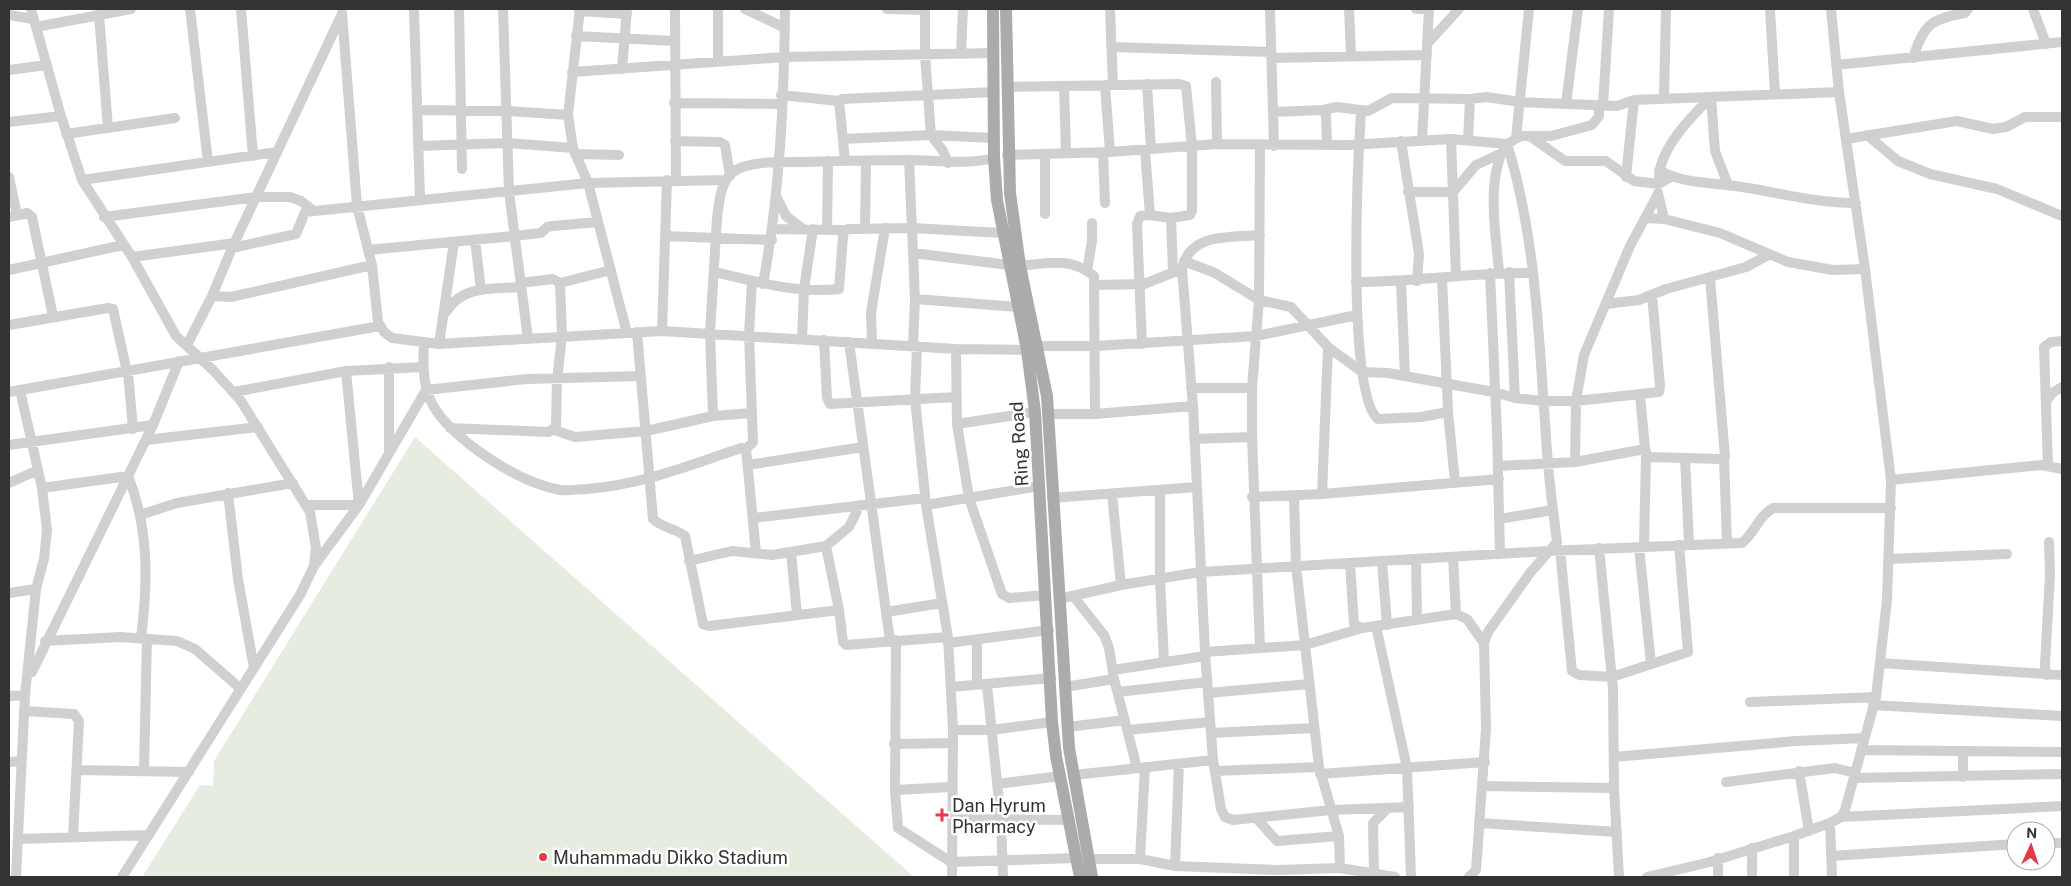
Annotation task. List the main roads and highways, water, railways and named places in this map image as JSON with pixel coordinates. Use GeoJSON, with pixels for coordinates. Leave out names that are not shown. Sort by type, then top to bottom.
{"type":"FeatureCollection","features":[{"type":"Feature","properties":{"kind":"main road","name":"Ring Road"},"geometry":{"type":"LineString","coordinates":[[993,9],[994,158],[1002,233],[1015,266],[1048,414],[1068,727],[1083,858],[1080,877]]}},
{"type":"Feature","properties":{"kind":"main road","name":"Ring Road"},"geometry":{"type":"LineString","coordinates":[[1006,9],[1007,154],[1018,307],[1032,348],[1049,630],[1052,722],[1070,820],[1083,858],[1092,877]]}},
{"type":"Feature","properties":{"kind":"place","name":"Dan Hyrum Pharmacy"},"geometry":{"type":"Point","coordinates":[942,815]}},
{"type":"Feature","properties":{"kind":"place","name":"Muhammadu Dikko Stadium"},"geometry":{"type":"Point","coordinates":[543,857]}}]}
